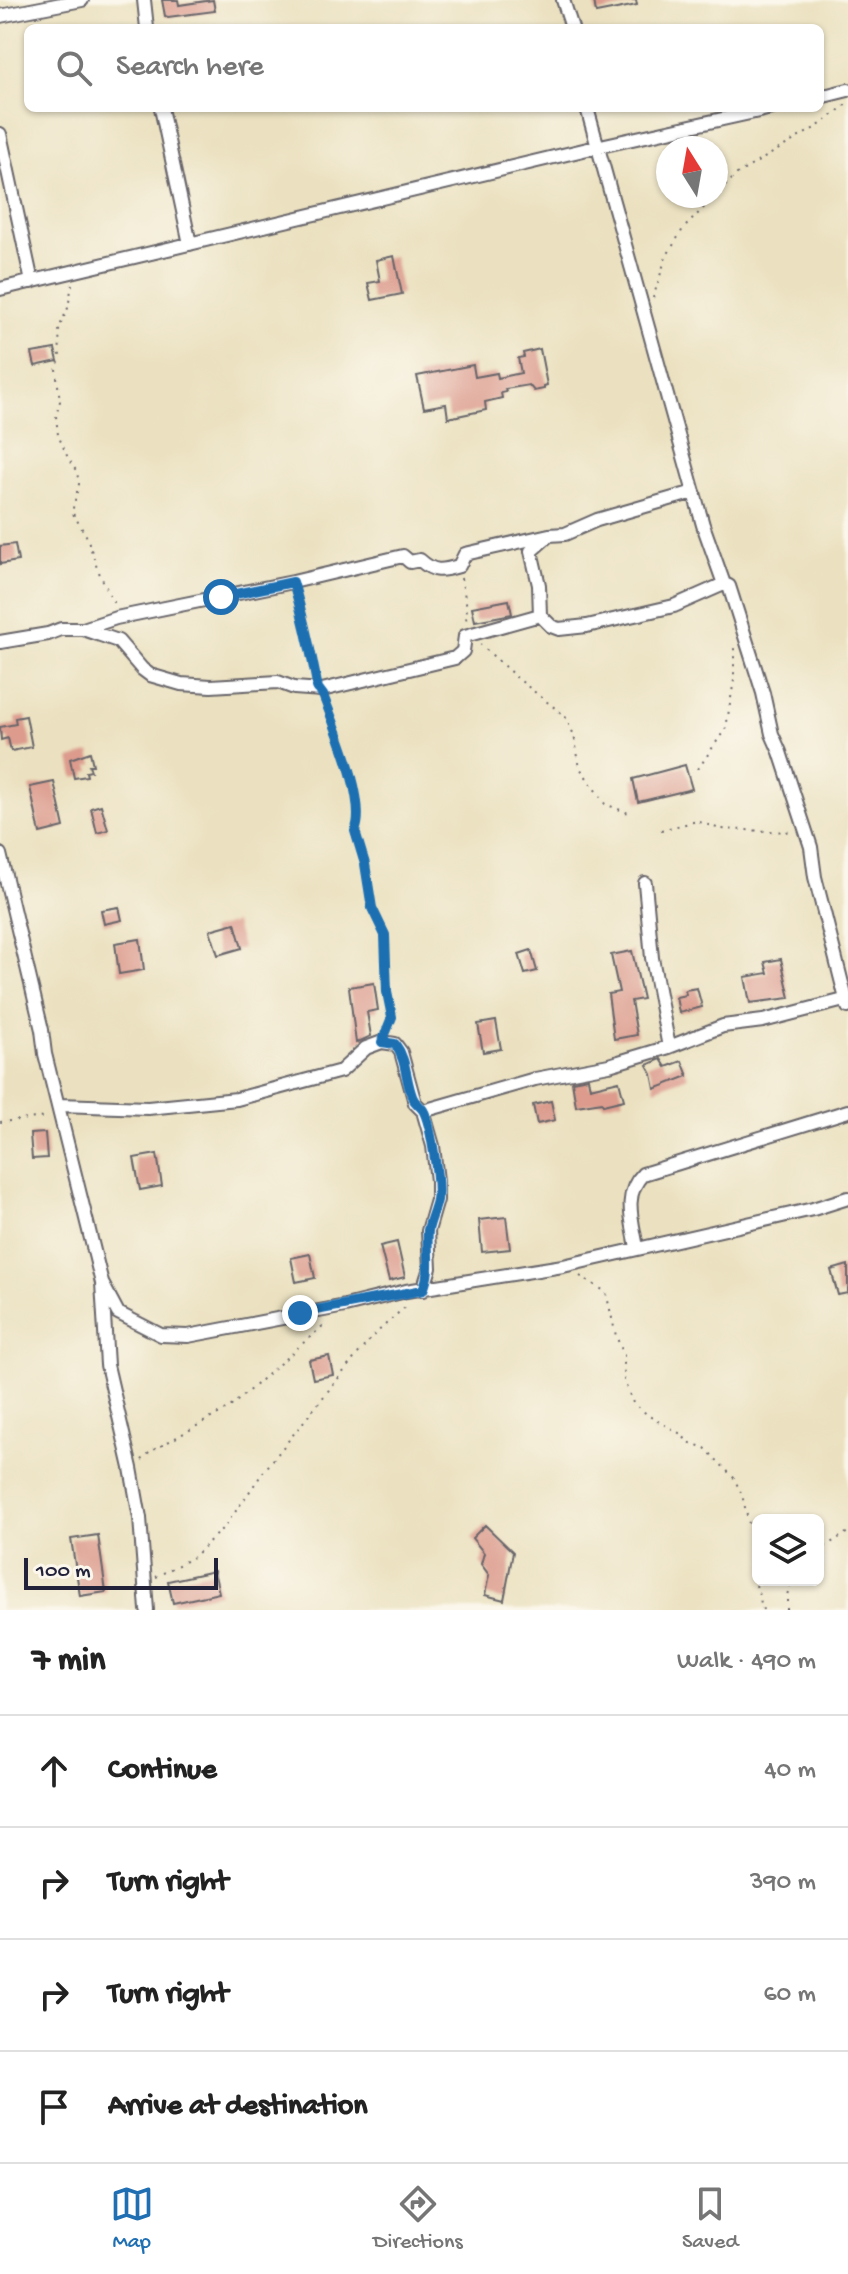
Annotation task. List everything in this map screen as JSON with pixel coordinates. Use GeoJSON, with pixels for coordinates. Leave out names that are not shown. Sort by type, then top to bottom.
{"type":"FeatureCollection","features":[{"type":"Feature","properties":{"kind":"street"},"geometry":{"type":"LineString","coordinates":[[0,16],[82,0]]}},
{"type":"Feature","properties":{"kind":"street"},"geometry":{"type":"LineString","coordinates":[[144,0],[147,24]]}},
{"type":"Feature","properties":{"kind":"street"},"geometry":{"type":"LineString","coordinates":[[563,0],[571,24]]}},
{"type":"Feature","properties":{"kind":"street"},"geometry":{"type":"LineString","coordinates":[[824,96],[848,90]]}},
{"type":"Feature","properties":{"kind":"street"},"geometry":{"type":"LineString","coordinates":[[162,112],[190,244]]}},
{"type":"Feature","properties":{"kind":"street"},"geometry":{"type":"LineString","coordinates":[[423,1111],[535,1079],[609,1065],[723,1026],[763,1021],[847,1002],[806,832],[772,734],[763,693],[729,586],[724,584],[711,551],[588,112]]}},
{"type":"Feature","properties":{"kind":"street"},"geometry":{"type":"LineString","coordinates":[[0,289],[754,112]]}},
{"type":"Feature","properties":{"kind":"street"},"geometry":{"type":"LineString","coordinates":[[0,134],[32,282]]}},
{"type":"Feature","properties":{"kind":"street"},"geometry":{"type":"LineString","coordinates":[[0,642],[61,629],[83,629],[116,618],[403,556],[410,562],[420,560],[434,571],[459,566],[465,554],[565,534],[597,520],[694,492]]}},
{"type":"Feature","properties":{"kind":"street"},"geometry":{"type":"LineString","coordinates":[[549,535],[531,551],[539,585],[540,615],[559,629],[587,626],[674,606],[724,584]]}},
{"type":"Feature","properties":{"kind":"street"},"geometry":{"type":"LineString","coordinates":[[83,629],[118,641],[142,669],[159,679],[211,686],[278,682],[294,688],[318,689],[455,658],[463,651],[465,636],[540,615]]}},
{"type":"Feature","properties":{"kind":"street"},"geometry":{"type":"LineString","coordinates":[[0,854],[102,1283],[107,1365],[131,1468],[147,1583],[147,1610]]}},
{"type":"Feature","properties":{"kind":"street"},"geometry":{"type":"LineString","coordinates":[[645,883],[652,958],[669,1047]]}},
{"type":"Feature","properties":{"kind":"street"},"geometry":{"type":"LineString","coordinates":[[60,1110],[148,1108],[237,1099],[341,1071],[366,1048],[382,1042],[395,1044],[401,1052],[415,1103],[423,1111],[433,1146],[437,1200],[428,1231],[430,1268],[423,1290]]}},
{"type":"Feature","properties":{"kind":"street"},"geometry":{"type":"LineString","coordinates":[[637,1248],[630,1193],[643,1174],[848,1111]]}},
{"type":"Feature","properties":{"kind":"street"},"geometry":{"type":"LineString","coordinates":[[102,1283],[118,1313],[161,1335],[188,1336],[406,1291],[563,1266],[813,1209],[848,1198]]}},
{"type":"Feature","properties":{"kind":"path"},"geometry":{"type":"LineString","coordinates":[[640,306],[651,304],[666,257],[683,229],[737,174],[823,123],[848,103]]}},
{"type":"Feature","properties":{"kind":"path"},"geometry":{"type":"LineString","coordinates":[[69,273],[71,295],[59,328],[60,359],[56,369],[60,401],[56,416],[58,435],[77,472],[79,484],[72,512],[87,537],[97,568],[114,603],[116,618]]}},
{"type":"Feature","properties":{"kind":"path"},"geometry":{"type":"LineString","coordinates":[[459,566],[467,607],[465,636],[486,648],[517,678],[565,716],[574,735],[580,768],[605,804],[631,814]]}},
{"type":"Feature","properties":{"kind":"path"},"geometry":{"type":"LineString","coordinates":[[293,582],[309,633],[317,687],[333,719],[357,799],[358,824],[355,831],[365,864],[372,908],[385,935],[387,992],[392,1017],[382,1042]]}},
{"type":"Feature","properties":{"kind":"path"},"geometry":{"type":"LineString","coordinates":[[698,769],[726,728],[734,680],[734,642]]}},
{"type":"Feature","properties":{"kind":"path"},"geometry":{"type":"LineString","coordinates":[[661,830],[697,821],[722,829],[806,832]]}},
{"type":"Feature","properties":{"kind":"path"},"geometry":{"type":"LineString","coordinates":[[0,1122],[60,1110]]}},
{"type":"Feature","properties":{"kind":"path"},"geometry":{"type":"LineString","coordinates":[[563,1266],[606,1292],[616,1336],[624,1355],[624,1381],[633,1403],[681,1434],[688,1442],[705,1448],[734,1478],[747,1518],[754,1578],[763,1610]]}},
{"type":"Feature","properties":{"kind":"path"},"geometry":{"type":"LineString","coordinates":[[147,1583],[193,1557],[226,1525],[272,1460],[357,1355],[423,1290]]}},
{"type":"Feature","properties":{"kind":"path"},"geometry":{"type":"LineString","coordinates":[[131,1468],[150,1452],[229,1408],[324,1324]]}},
{"type":"Feature","properties":{"kind":"path"},"geometry":{"type":"LineString","coordinates":[[824,1546],[848,1532]]}},
{"type":"Feature","properties":{"kind":"path"},"geometry":{"type":"LineString","coordinates":[[787,1610],[790,1586]]}},
{"type":"Feature","properties":{"kind":"building"},"geometry":{"type":"Polygon","coordinates":[[[162,0],[178,0],[179,5],[213,0],[215,11],[168,17],[165,16],[162,0]]]}},
{"type":"Feature","properties":{"kind":"building"},"geometry":{"type":"Polygon","coordinates":[[[594,0],[636,0],[637,5],[596,13],[594,0]]]}},
{"type":"Feature","properties":{"kind":"building"},"geometry":{"type":"Polygon","coordinates":[[[394,256],[402,294],[372,300],[368,283],[380,281],[376,260],[394,256]]]}},
{"type":"Feature","properties":{"kind":"building"},"geometry":{"type":"Polygon","coordinates":[[[55,349],[58,361],[35,366],[32,353],[55,349]]]}},
{"type":"Feature","properties":{"kind":"building"},"geometry":{"type":"Polygon","coordinates":[[[540,349],[547,385],[544,389],[534,391],[529,385],[505,389],[506,392],[501,393],[502,398],[485,402],[486,410],[448,418],[446,404],[424,408],[417,376],[473,365],[475,377],[497,373],[498,378],[521,373],[518,358],[524,357],[523,353],[540,349]]]}},
{"type":"Feature","properties":{"kind":"building"},"geometry":{"type":"Polygon","coordinates":[[[15,544],[18,561],[0,564],[0,546],[15,544]]]}},
{"type":"Feature","properties":{"kind":"building"},"geometry":{"type":"Polygon","coordinates":[[[509,600],[512,614],[475,621],[472,607],[509,600]]]}},
{"type":"Feature","properties":{"kind":"building"},"geometry":{"type":"Polygon","coordinates":[[[26,716],[32,747],[11,751],[8,738],[1,740],[0,727],[16,724],[15,718],[26,716]]]}},
{"type":"Feature","properties":{"kind":"building"},"geometry":{"type":"Polygon","coordinates":[[[90,752],[91,771],[86,772],[87,776],[74,778],[70,759],[90,752]]]}},
{"type":"Feature","properties":{"kind":"building"},"geometry":{"type":"Polygon","coordinates":[[[685,765],[692,789],[638,802],[633,779],[685,765]]]}},
{"type":"Feature","properties":{"kind":"building"},"geometry":{"type":"Polygon","coordinates":[[[54,782],[64,827],[40,833],[30,787],[54,782]]]}},
{"type":"Feature","properties":{"kind":"building"},"geometry":{"type":"Polygon","coordinates":[[[101,805],[108,830],[97,833],[91,808],[101,805]]]}},
{"type":"Feature","properties":{"kind":"building"},"geometry":{"type":"Polygon","coordinates":[[[119,907],[122,920],[104,924],[101,910],[119,907]]]}},
{"type":"Feature","properties":{"kind":"building"},"geometry":{"type":"Polygon","coordinates":[[[235,923],[242,948],[218,955],[210,930],[235,923]]]}},
{"type":"Feature","properties":{"kind":"building"},"geometry":{"type":"Polygon","coordinates":[[[140,939],[144,970],[119,974],[115,943],[140,939]]]}},
{"type":"Feature","properties":{"kind":"building"},"geometry":{"type":"Polygon","coordinates":[[[531,950],[537,971],[525,974],[519,954],[531,950]]]}},
{"type":"Feature","properties":{"kind":"building"},"geometry":{"type":"Polygon","coordinates":[[[632,951],[643,999],[631,1001],[637,1035],[614,1039],[608,994],[619,992],[611,955],[632,951]]]}},
{"type":"Feature","properties":{"kind":"building"},"geometry":{"type":"Polygon","coordinates":[[[781,959],[790,998],[750,1003],[745,977],[768,973],[765,962],[781,959]]]}},
{"type":"Feature","properties":{"kind":"building"},"geometry":{"type":"Polygon","coordinates":[[[374,983],[378,1010],[367,1012],[371,1036],[356,1043],[349,987],[374,983]]]}},
{"type":"Feature","properties":{"kind":"building"},"geometry":{"type":"Polygon","coordinates":[[[697,988],[702,1007],[679,1013],[676,997],[686,995],[685,990],[697,988]]]}},
{"type":"Feature","properties":{"kind":"building"},"geometry":{"type":"Polygon","coordinates":[[[496,1021],[501,1049],[483,1052],[478,1024],[496,1021]]]}},
{"type":"Feature","properties":{"kind":"building"},"geometry":{"type":"Polygon","coordinates":[[[661,1059],[666,1067],[682,1061],[688,1076],[655,1089],[647,1065],[661,1059]]]}},
{"type":"Feature","properties":{"kind":"building"},"geometry":{"type":"Polygon","coordinates":[[[588,1078],[590,1088],[619,1081],[624,1100],[576,1106],[572,1081],[588,1078]]]}},
{"type":"Feature","properties":{"kind":"building"},"geometry":{"type":"Polygon","coordinates":[[[551,1101],[555,1120],[537,1124],[533,1105],[551,1101]]]}},
{"type":"Feature","properties":{"kind":"building"},"geometry":{"type":"Polygon","coordinates":[[[45,1133],[47,1158],[32,1159],[30,1134],[45,1133]]]}},
{"type":"Feature","properties":{"kind":"building"},"geometry":{"type":"Polygon","coordinates":[[[157,1154],[162,1186],[140,1190],[134,1158],[157,1154]]]}},
{"type":"Feature","properties":{"kind":"building"},"geometry":{"type":"Polygon","coordinates":[[[506,1217],[510,1249],[482,1252],[479,1220],[506,1217]]]}},
{"type":"Feature","properties":{"kind":"building"},"geometry":{"type":"Polygon","coordinates":[[[397,1242],[405,1277],[389,1281],[380,1246],[397,1242]]]}},
{"type":"Feature","properties":{"kind":"building"},"geometry":{"type":"Polygon","coordinates":[[[310,1254],[315,1278],[296,1282],[291,1258],[310,1254]]]}},
{"type":"Feature","properties":{"kind":"building"},"geometry":{"type":"Polygon","coordinates":[[[848,1265],[848,1293],[838,1295],[831,1270],[848,1265]]]}},
{"type":"Feature","properties":{"kind":"building"},"geometry":{"type":"Polygon","coordinates":[[[329,1356],[333,1375],[313,1379],[309,1360],[329,1356]]]}},
{"type":"Feature","properties":{"kind":"building"},"geometry":{"type":"Polygon","coordinates":[[[485,1525],[513,1552],[504,1600],[485,1595],[489,1575],[481,1564],[484,1553],[472,1538],[485,1525]]]}},
{"type":"Feature","properties":{"kind":"building"},"geometry":{"type":"Polygon","coordinates":[[[98,1535],[106,1592],[80,1596],[71,1539],[98,1535]]]}},
{"type":"Feature","properties":{"kind":"building"},"geometry":{"type":"Polygon","coordinates":[[[214,1571],[219,1593],[173,1603],[168,1581],[214,1571]]]}},
{"type":"Feature","properties":{"kind":"route"},"geometry":{"type":"LineString","coordinates":[[221,597],[293,582],[309,633],[317,687],[333,719],[357,799],[358,824],[355,831],[365,864],[368,895],[385,935],[387,992],[392,1017],[382,1042],[395,1044],[401,1052],[411,1093],[423,1111],[433,1146],[437,1181],[437,1200],[428,1231],[430,1268],[423,1290],[300,1313]]}}]}
